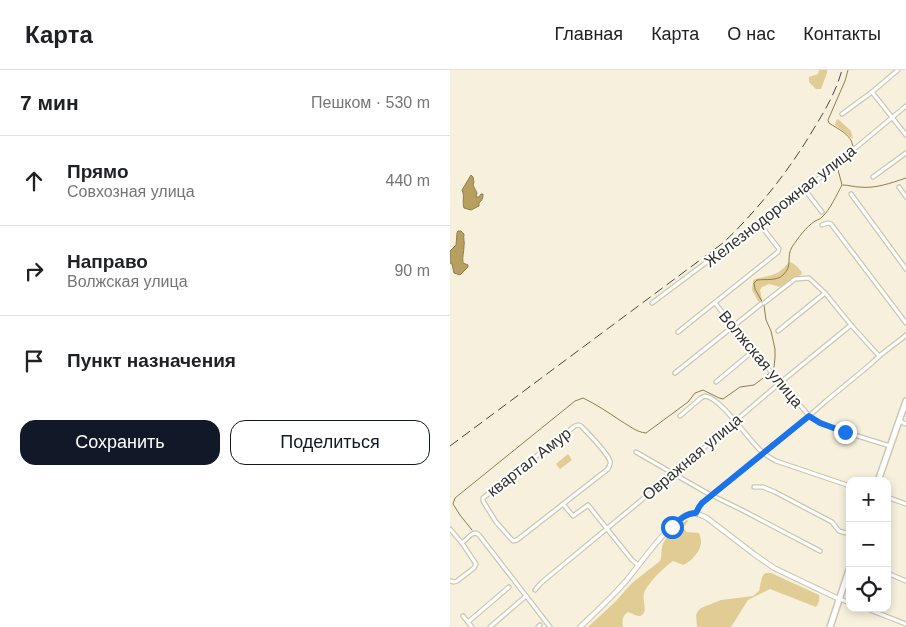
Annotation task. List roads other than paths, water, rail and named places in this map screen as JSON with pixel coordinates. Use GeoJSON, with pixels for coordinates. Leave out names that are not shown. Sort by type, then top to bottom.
{"type":"FeatureCollection","features":[{"type":"Feature","properties":{"kind":"highway"},"geometry":{"type":"LineString","coordinates":[[879,477],[906,401]]}},
{"type":"Feature","properties":{"kind":"highway"},"geometry":{"type":"LineString","coordinates":[[830,627],[846,579]]}},
{"type":"Feature","properties":{"kind":"main road"},"geometry":{"type":"LineString","coordinates":[[580,627],[627,580],[672,527],[690,513],[696,513],[707,518],[774,568],[839,599]]}},
{"type":"Feature","properties":{"kind":"street"},"geometry":{"type":"LineString","coordinates":[[842,114],[898,70]]}},
{"type":"Feature","properties":{"kind":"street"},"geometry":{"type":"LineString","coordinates":[[872,92],[906,135]]}},
{"type":"Feature","properties":{"kind":"street","name":"Железнодорожная улица"},"geometry":{"type":"LineString","coordinates":[[652,303],[804,190],[906,106]]}},
{"type":"Feature","properties":{"kind":"street"},"geometry":{"type":"LineString","coordinates":[[873,176],[906,153]]}},
{"type":"Feature","properties":{"kind":"street"},"geometry":{"type":"LineString","coordinates":[[899,187],[906,197]]}},
{"type":"Feature","properties":{"kind":"street"},"geometry":{"type":"LineString","coordinates":[[804,190],[822,212]]}},
{"type":"Feature","properties":{"kind":"street"},"geometry":{"type":"LineString","coordinates":[[851,194],[906,269]]}},
{"type":"Feature","properties":{"kind":"street"},"geometry":{"type":"LineString","coordinates":[[678,332],[777,254],[779,251],[759,223]]}},
{"type":"Feature","properties":{"kind":"street"},"geometry":{"type":"LineString","coordinates":[[822,225],[831,224],[906,323]]}},
{"type":"Feature","properties":{"kind":"street"},"geometry":{"type":"LineString","coordinates":[[675,373],[795,279],[809,278],[825,293],[879,356]]}},
{"type":"Feature","properties":{"kind":"street"},"geometry":{"type":"LineString","coordinates":[[778,331],[825,293]]}},
{"type":"Feature","properties":{"kind":"street","name":"Волжская улица"},"geometry":{"type":"LineString","coordinates":[[715,303],[809,416],[835,429],[890,446]]}},
{"type":"Feature","properties":{"kind":"street","name":"Овражная улица"},"geometry":{"type":"LineString","coordinates":[[535,590],[703,447],[851,325]]}},
{"type":"Feature","properties":{"kind":"street"},"geometry":{"type":"LineString","coordinates":[[696,513],[702,503],[764,454],[906,335]]}},
{"type":"Feature","properties":{"kind":"street"},"geometry":{"type":"LineString","coordinates":[[716,382],[753,351]]}},
{"type":"Feature","properties":{"kind":"street"},"geometry":{"type":"LineString","coordinates":[[680,416],[706,396],[719,404],[764,454],[776,461],[846,485]]}},
{"type":"Feature","properties":{"kind":"street"},"geometry":{"type":"LineString","coordinates":[[899,421],[906,424]]}},
{"type":"Feature","properties":{"kind":"street","name":"квартал Амур"},"geometry":{"type":"LineString","coordinates":[[578,425],[597,443],[610,461],[610,464],[608,469],[563,504],[513,541],[496,522],[482,500],[529,461],[578,425]]}},
{"type":"Feature","properties":{"kind":"street"},"geometry":{"type":"LineString","coordinates":[[636,452],[712,496],[820,551]]}},
{"type":"Feature","properties":{"kind":"street"},"geometry":{"type":"LineString","coordinates":[[754,487],[763,487],[775,492],[832,522],[839,531],[846,533]]}},
{"type":"Feature","properties":{"kind":"street"},"geometry":{"type":"LineString","coordinates":[[891,498],[906,504]]}},
{"type":"Feature","properties":{"kind":"street"},"geometry":{"type":"LineString","coordinates":[[563,504],[573,516],[588,505],[638,565]]}},
{"type":"Feature","properties":{"kind":"street"},"geometry":{"type":"LineString","coordinates":[[450,529],[475,562],[475,566],[455,582],[450,581]]}},
{"type":"Feature","properties":{"kind":"street"},"geometry":{"type":"LineString","coordinates":[[462,543],[472,534],[479,534],[550,627]]}},
{"type":"Feature","properties":{"kind":"street"},"geometry":{"type":"LineString","coordinates":[[891,575],[906,582]]}},
{"type":"Feature","properties":{"kind":"street"},"geometry":{"type":"LineString","coordinates":[[468,622],[509,587]]}},
{"type":"Feature","properties":{"kind":"street"},"geometry":{"type":"LineString","coordinates":[[490,627],[526,596]]}},
{"type":"Feature","properties":{"kind":"street"},"geometry":{"type":"LineString","coordinates":[[839,599],[846,602]]}},
{"type":"Feature","properties":{"kind":"street"},"geometry":{"type":"LineString","coordinates":[[876,612],[906,624]]}},
{"type":"Feature","properties":{"kind":"street"},"geometry":{"type":"LineString","coordinates":[[463,616],[472,627]]}},
{"type":"Feature","properties":{"kind":"street"},"geometry":{"type":"LineString","coordinates":[[898,627],[900,621]]}},
{"type":"Feature","properties":{"kind":"waterway"},"geometry":{"type":"LineString","coordinates":[[848,70],[828,120],[829,123],[851,140],[853,150]]}},
{"type":"Feature","properties":{"kind":"waterway"},"geometry":{"type":"LineString","coordinates":[[472,530],[453,504],[455,498],[575,401],[583,398],[633,428],[646,433],[688,402],[695,393],[703,390],[723,399],[740,387],[754,385],[771,372],[774,367],[775,349],[771,331],[766,320],[764,305],[755,289],[754,283],[757,280],[778,278],[786,272],[792,247],[808,226],[820,219],[833,202],[842,185],[837,166],[851,154]]}},
{"type":"Feature","properties":{"kind":"waterway"},"geometry":{"type":"LineString","coordinates":[[843,185],[871,187],[906,178]]}},
{"type":"Feature","properties":{"kind":"railway"},"geometry":{"type":"LineString","coordinates":[[450,446],[723,243],[762,202],[796,157],[827,105],[842,70]]}}]}
